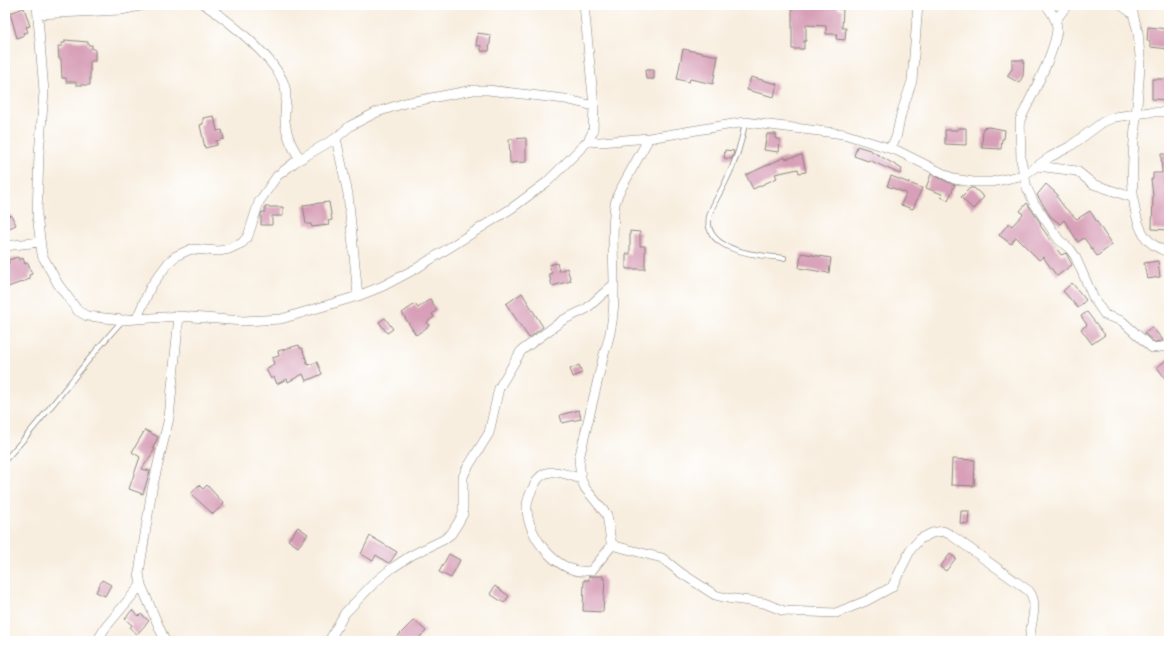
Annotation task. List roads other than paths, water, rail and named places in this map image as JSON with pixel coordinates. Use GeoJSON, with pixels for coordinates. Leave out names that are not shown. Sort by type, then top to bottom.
{"type":"FeatureCollection","features":[{"type":"Feature","properties":{"kind":"street"},"geometry":{"type":"LineString","coordinates":[[145,5],[121,10],[38,10],[44,81],[37,215],[42,255],[49,269],[78,312],[95,318],[123,320],[178,316],[236,321],[281,319],[358,296],[383,286],[417,268],[512,208],[547,182],[588,141],[592,131],[594,106],[584,5]]}},
{"type":"Feature","properties":{"kind":"street"},"geometry":{"type":"LineString","coordinates":[[205,5],[254,45],[277,70],[284,84],[286,93],[285,116],[290,138],[295,152],[301,158]]}},
{"type":"Feature","properties":{"kind":"street"},"geometry":{"type":"LineString","coordinates":[[890,148],[896,138],[901,114],[912,81],[918,5]]}},
{"type":"Feature","properties":{"kind":"street"},"geometry":{"type":"LineString","coordinates":[[1046,5],[1056,20],[1056,33],[1052,49],[1020,120],[1019,148],[1029,194],[1059,240],[1070,249],[1075,256],[1094,299],[1106,315],[1122,321],[1152,348],[1168,347]]}},
{"type":"Feature","properties":{"kind":"street"},"geometry":{"type":"LineString","coordinates":[[1056,20],[1068,5]]}},
{"type":"Feature","properties":{"kind":"street"},"geometry":{"type":"LineString","coordinates":[[1121,5],[1132,9],[1138,31],[1140,57],[1134,148],[1134,198],[1138,218],[1145,236],[1162,251],[1169,252]]}},
{"type":"Feature","properties":{"kind":"street"},"geometry":{"type":"LineString","coordinates":[[137,318],[160,271],[176,256],[191,249],[224,250],[242,243],[248,236],[259,202],[272,182],[285,168],[336,138],[350,126],[394,106],[473,90],[488,90],[565,99],[594,106]]}},
{"type":"Feature","properties":{"kind":"street"},"geometry":{"type":"LineString","coordinates":[[588,141],[600,142],[649,138],[745,122],[844,134],[890,148],[916,159],[945,176],[961,181],[992,182],[1024,175],[1050,157],[1069,147],[1103,122],[1115,117],[1137,113],[1169,112]]}},
{"type":"Feature","properties":{"kind":"street"},"geometry":{"type":"LineString","coordinates":[[336,138],[348,194],[358,296]]}},
{"type":"Feature","properties":{"kind":"street"},"geometry":{"type":"LineString","coordinates":[[649,138],[618,194],[615,204],[614,314],[610,338],[604,354],[579,459],[581,479],[585,488],[607,515],[611,542],[622,548],[662,558],[681,573],[715,595],[764,603],[784,612],[836,613],[866,601],[892,587],[911,549],[920,539],[932,533],[942,531],[952,535],[1030,591],[1034,596],[1030,641]]}},
{"type":"Feature","properties":{"kind":"street"},"geometry":{"type":"LineString","coordinates":[[1037,166],[1077,171],[1093,184],[1134,198]]}},
{"type":"Feature","properties":{"kind":"street"},"geometry":{"type":"LineString","coordinates":[[5,246],[40,242]]}},
{"type":"Feature","properties":{"kind":"street"},"geometry":{"type":"LineString","coordinates":[[329,641],[345,613],[374,583],[392,568],[412,555],[451,534],[463,514],[464,477],[466,470],[489,433],[499,388],[521,351],[567,317],[586,309],[614,284]]}},
{"type":"Feature","properties":{"kind":"street"},"geometry":{"type":"LineString","coordinates":[[165,641],[142,586],[139,573],[152,489],[166,436],[172,401],[178,316]]}},
{"type":"Feature","properties":{"kind":"street"},"geometry":{"type":"LineString","coordinates":[[581,479],[552,472],[543,474],[537,479],[530,493],[527,507],[532,530],[548,553],[555,560],[574,571],[592,570],[613,544]]}},
{"type":"Feature","properties":{"kind":"street"},"geometry":{"type":"LineString","coordinates":[[96,641],[104,628],[142,586]]}},
{"type":"Feature","properties":{"kind":"lane"},"geometry":{"type":"LineString","coordinates":[[745,122],[739,152],[710,216],[710,230],[723,243],[742,252],[784,258]]}},
{"type":"Feature","properties":{"kind":"lane"},"geometry":{"type":"LineString","coordinates":[[5,460],[22,442],[92,354],[123,320]]}}]}
